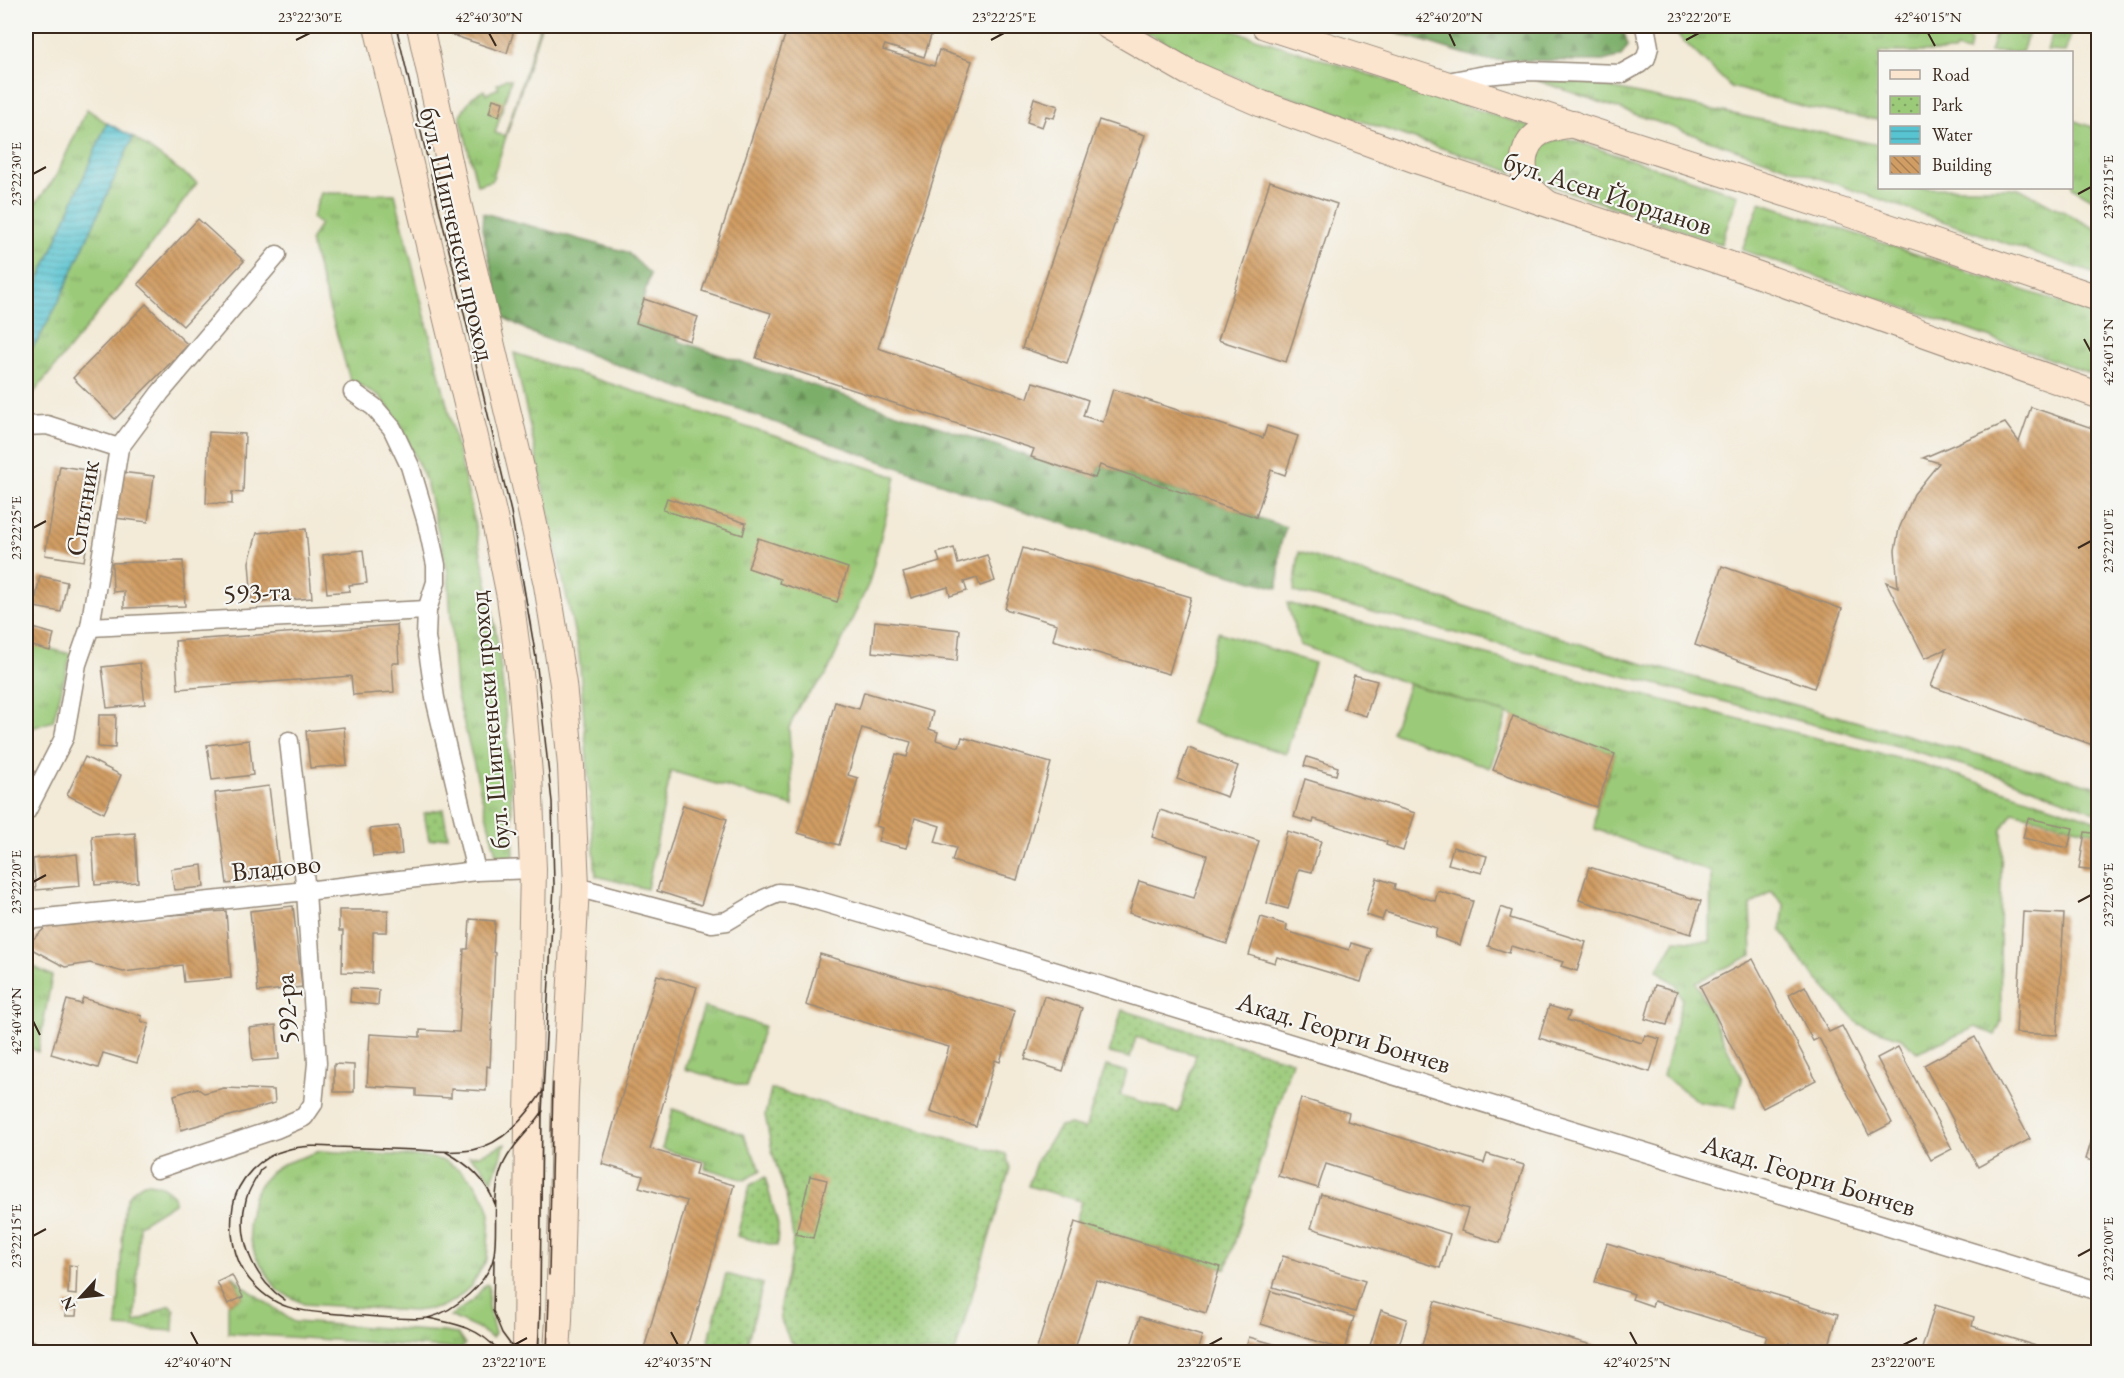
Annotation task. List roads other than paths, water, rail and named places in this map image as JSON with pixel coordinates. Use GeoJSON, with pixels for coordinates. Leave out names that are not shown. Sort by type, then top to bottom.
{"type":"FeatureCollection","features":[{"type":"Feature","properties":{"kind":"main road","name":"бул. Шипченски проход"},"geometry":{"type":"LineString","coordinates":[[377,26],[494,517],[510,597],[522,681],[533,869],[526,1353]]}},
{"type":"Feature","properties":{"kind":"main road","name":"бул. Шипченски проход"},"geometry":{"type":"LineString","coordinates":[[420,26],[458,203],[547,585],[563,684],[571,766],[576,887],[565,1092],[557,1353]]}},
{"type":"Feature","properties":{"kind":"main road","name":"бул. Асен Йорданов"},"geometry":{"type":"LineString","coordinates":[[1108,26],[1188,72],[1262,104],[1422,162],[1725,263],[2098,395]]}},
{"type":"Feature","properties":{"kind":"main road","name":"бул. Асен Йорданов"},"geometry":{"type":"LineString","coordinates":[[1265,26],[1445,83],[1483,85],[1574,124],[2098,298]]}},
{"type":"Feature","properties":{"kind":"main road"},"geometry":{"type":"LineString","coordinates":[[1548,204],[1537,195],[1527,181],[1525,153],[1528,145],[1539,134],[1548,129],[1574,124]]}},
{"type":"Feature","properties":{"kind":"street"},"geometry":{"type":"LineString","coordinates":[[1483,85],[1528,71],[1621,74],[1646,58],[1649,47],[1645,26]]}},
{"type":"Feature","properties":{"kind":"street","name":"Спътник"},"geometry":{"type":"LineString","coordinates":[[26,812],[64,738],[77,664],[90,627],[119,448],[160,393],[277,255]]}},
{"type":"Feature","properties":{"kind":"street"},"geometry":{"type":"LineString","coordinates":[[353,392],[374,407],[392,428],[410,466],[436,565],[436,582],[428,610],[426,637],[435,698],[476,871]]}},
{"type":"Feature","properties":{"kind":"street"},"geometry":{"type":"LineString","coordinates":[[26,426],[47,425],[119,448]]}},
{"type":"Feature","properties":{"kind":"street","name":"593-та"},"geometry":{"type":"LineString","coordinates":[[90,627],[428,610]]}},
{"type":"Feature","properties":{"kind":"street","name":"592-ра"},"geometry":{"type":"LineString","coordinates":[[157,1169],[276,1129],[304,1117],[312,1104],[317,1063],[306,891],[289,741]]}},
{"type":"Feature","properties":{"kind":"street","name":"Владово"},"geometry":{"type":"LineString","coordinates":[[26,920],[476,871],[533,869]]}},
{"type":"Feature","properties":{"kind":"street","name":"Акад. Георги Бончев"},"geometry":{"type":"LineString","coordinates":[[576,887],[712,923],[727,921],[778,893],[800,896],[998,954],[2098,1291]]}},
{"type":"Feature","properties":{"kind":"water"},"geometry":{"type":"Polygon","coordinates":[[[107,123],[133,137],[58,303],[38,340],[26,355],[26,310],[107,123]]]}},
{"type":"Feature","properties":{"kind":"tram line"},"geometry":{"type":"LineString","coordinates":[[396,26],[511,512],[536,658],[552,802],[554,885],[542,1113],[538,1352]]}},
{"type":"Feature","properties":{"kind":"tram line"},"geometry":{"type":"LineString","coordinates":[[549,1275],[553,1083]]}},
{"type":"Feature","properties":{"kind":"tram line"},"geometry":{"type":"LineString","coordinates":[[543,1091],[513,1128],[494,1142],[472,1150],[445,1152],[311,1146],[292,1148],[268,1157],[245,1178],[235,1196],[232,1225],[239,1263],[260,1291],[271,1299],[295,1309],[412,1319],[438,1315],[469,1294],[486,1275],[494,1255],[496,1193],[500,1173],[508,1155],[543,1111]]}},
{"type":"Feature","properties":{"kind":"tram line"},"geometry":{"type":"LineString","coordinates":[[446,1152],[475,1173],[495,1204]]}},
{"type":"Feature","properties":{"kind":"tram line"},"geometry":{"type":"LineString","coordinates":[[264,1167],[248,1192],[243,1214],[243,1228],[256,1269],[264,1281],[285,1300]]}},
{"type":"Feature","properties":{"kind":"tram line"},"geometry":{"type":"LineString","coordinates":[[494,1260],[493,1311],[502,1333],[516,1352]]}},
{"type":"Feature","properties":{"kind":"tram line"},"geometry":{"type":"LineString","coordinates":[[547,1352],[549,1299]]}},
{"type":"Feature","properties":{"kind":"tram line"},"geometry":{"type":"LineString","coordinates":[[428,1318],[449,1322],[476,1332],[500,1352]]}}]}
